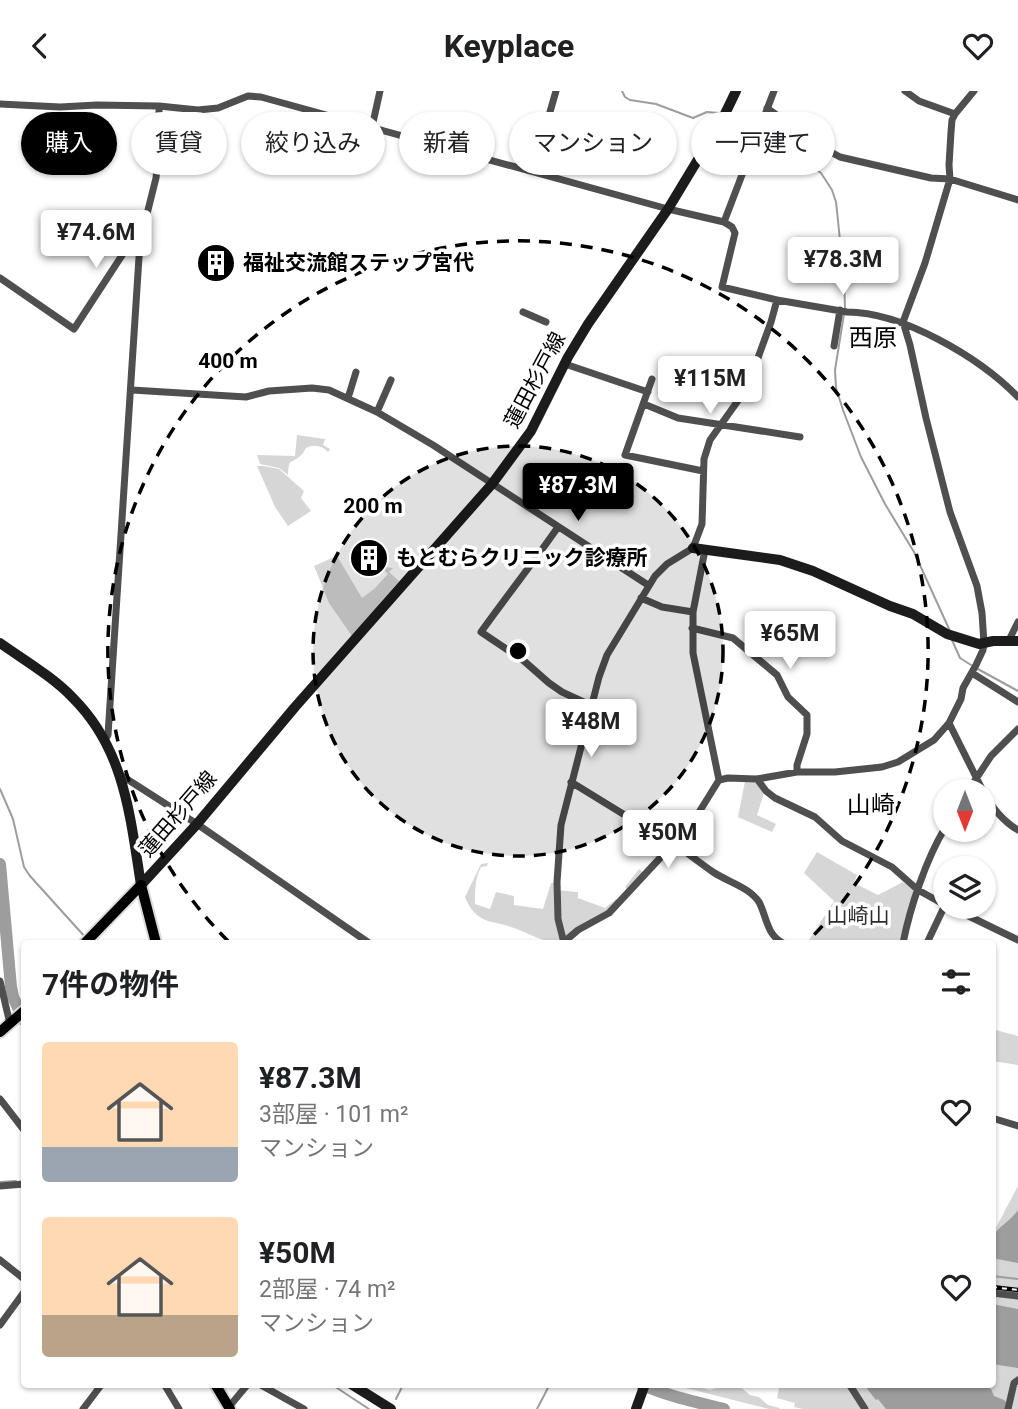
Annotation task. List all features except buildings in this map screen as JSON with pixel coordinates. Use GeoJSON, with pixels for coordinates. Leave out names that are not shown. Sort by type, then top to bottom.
{"type":"FeatureCollection","features":[{"type":"Feature","properties":{"kind":"main road","name":"蓮田杉戸線"},"geometry":{"type":"LineString","coordinates":[[726,112],[736,91]]}},
{"type":"Feature","properties":{"kind":"main road","name":"蓮田杉戸線"},"geometry":{"type":"LineString","coordinates":[[141,885],[492,484],[531,431],[588,324],[668,209],[691,171]]}},
{"type":"Feature","properties":{"kind":"main road"},"geometry":{"type":"LineString","coordinates":[[693,548],[780,560],[813,571],[913,614],[947,634],[979,644],[1013,641]]}},
{"type":"Feature","properties":{"kind":"main road"},"geometry":{"type":"LineString","coordinates":[[0,643],[72,696],[92,719],[105,740],[119,774],[133,828],[141,885],[155,940]]}},
{"type":"Feature","properties":{"kind":"main road"},"geometry":{"type":"LineString","coordinates":[[88,940],[141,885]]}},
{"type":"Feature","properties":{"kind":"main road"},"geometry":{"type":"LineString","coordinates":[[0,1032],[21,1014]]}},
{"type":"Feature","properties":{"kind":"main road"},"geometry":{"type":"LineString","coordinates":[[217,1388],[229,1408]]}},
{"type":"Feature","properties":{"kind":"main road"},"geometry":{"type":"LineString","coordinates":[[357,1388],[391,1409]]}},
{"type":"Feature","properties":{"kind":"main road"},"geometry":{"type":"LineString","coordinates":[[636,1409],[643,1388]]}},
{"type":"Feature","properties":{"kind":"street"},"geometry":{"type":"LineString","coordinates":[[375,112],[380,91]]}},
{"type":"Feature","properties":{"kind":"street"},"geometry":{"type":"LineString","coordinates":[[550,112],[556,91]]}},
{"type":"Feature","properties":{"kind":"street"},"geometry":{"type":"LineString","coordinates":[[766,112],[774,91]]}},
{"type":"Feature","properties":{"kind":"street"},"geometry":{"type":"LineString","coordinates":[[905,91],[919,101],[955,114]]}},
{"type":"Feature","properties":{"kind":"street"},"geometry":{"type":"LineString","coordinates":[[719,780],[757,779],[797,772],[835,772],[882,767],[898,762],[934,740],[949,723],[961,699],[963,688],[980,657],[984,643],[977,586],[950,512],[903,322],[925,263],[950,180],[948,165],[952,120],[974,91]]}},
{"type":"Feature","properties":{"kind":"street"},"geometry":{"type":"LineString","coordinates":[[0,104],[60,107],[159,106],[198,110],[218,108],[248,96],[316,112]]}},
{"type":"Feature","properties":{"kind":"street"},"geometry":{"type":"LineString","coordinates":[[105,740],[108,735],[140,242],[156,178],[159,106]]}},
{"type":"Feature","properties":{"kind":"street"},"geometry":{"type":"LineString","coordinates":[[767,108],[840,157],[950,180],[1018,200]]}},
{"type":"Feature","properties":{"kind":"street"},"geometry":{"type":"LineString","coordinates":[[385,131],[509,164]]}},
{"type":"Feature","properties":{"kind":"street"},"geometry":{"type":"LineString","coordinates":[[547,175],[724,222],[732,227],[735,233],[722,286],[777,300],[856,311],[903,322],[956,349],[1007,385],[1018,397]]}},
{"type":"Feature","properties":{"kind":"street"},"geometry":{"type":"LineString","coordinates":[[724,222],[742,175]]}},
{"type":"Feature","properties":{"kind":"street"},"geometry":{"type":"LineString","coordinates":[[0,278],[74,329],[132,240],[143,229]]}},
{"type":"Feature","properties":{"kind":"street"},"geometry":{"type":"LineString","coordinates":[[563,940],[558,919],[557,882],[561,825],[590,705],[607,655],[648,586],[667,564],[693,548],[702,524],[704,459],[710,440],[747,388],[777,300]]}},
{"type":"Feature","properties":{"kind":"street"},"geometry":{"type":"LineString","coordinates":[[834,346],[840,310]]}},
{"type":"Feature","properties":{"kind":"street"},"geometry":{"type":"LineString","coordinates":[[523,312],[546,322]]}},
{"type":"Feature","properties":{"kind":"street"},"geometry":{"type":"LineString","coordinates":[[565,364],[648,392]]}},
{"type":"Feature","properties":{"kind":"street"},"geometry":{"type":"LineString","coordinates":[[348,398],[356,372]]}},
{"type":"Feature","properties":{"kind":"street"},"geometry":{"type":"LineString","coordinates":[[652,379],[625,455],[703,471]]}},
{"type":"Feature","properties":{"kind":"street"},"geometry":{"type":"LineString","coordinates":[[377,412],[391,380]]}},
{"type":"Feature","properties":{"kind":"street"},"geometry":{"type":"LineString","coordinates":[[132,390],[246,397],[269,391],[312,388],[329,390],[377,412],[433,445],[648,586]]}},
{"type":"Feature","properties":{"kind":"street"},"geometry":{"type":"LineString","coordinates":[[644,404],[678,418],[800,437]]}},
{"type":"Feature","properties":{"kind":"street"},"geometry":{"type":"LineString","coordinates":[[558,527],[481,632],[524,661],[562,692],[590,705]]}},
{"type":"Feature","properties":{"kind":"street"},"geometry":{"type":"LineString","coordinates":[[567,940],[578,930],[609,913],[688,830],[719,780],[693,653],[692,612],[705,550]]}},
{"type":"Feature","properties":{"kind":"street"},"geometry":{"type":"LineString","coordinates":[[641,599],[662,607],[692,612]]}},
{"type":"Feature","properties":{"kind":"street"},"geometry":{"type":"LineString","coordinates":[[1013,641],[1018,622]]}},
{"type":"Feature","properties":{"kind":"street"},"geometry":{"type":"LineString","coordinates":[[692,628],[733,638],[777,675],[788,697],[807,715],[807,734],[797,772]]}},
{"type":"Feature","properties":{"kind":"street"},"geometry":{"type":"LineString","coordinates":[[972,673],[1018,702]]}},
{"type":"Feature","properties":{"kind":"street"},"geometry":{"type":"LineString","coordinates":[[949,723],[976,778],[997,749],[1018,729]]}},
{"type":"Feature","properties":{"kind":"street"},"geometry":{"type":"LineString","coordinates":[[119,774],[197,824],[365,940]]}},
{"type":"Feature","properties":{"kind":"street"},"geometry":{"type":"LineString","coordinates":[[757,779],[775,798],[815,817],[842,841],[891,867],[918,890],[933,898]]}},
{"type":"Feature","properties":{"kind":"street"},"geometry":{"type":"LineString","coordinates":[[571,782],[673,843],[710,870],[747,890],[757,900],[776,940]]}},
{"type":"Feature","properties":{"kind":"street"},"geometry":{"type":"LineString","coordinates":[[996,810],[1018,830]]}},
{"type":"Feature","properties":{"kind":"street"},"geometry":{"type":"LineString","coordinates":[[904,940],[918,890],[938,842]]}},
{"type":"Feature","properties":{"kind":"street"},"geometry":{"type":"LineString","coordinates":[[929,940],[939,919]]}},
{"type":"Feature","properties":{"kind":"street"},"geometry":{"type":"LineString","coordinates":[[977,919],[1018,940]]}},
{"type":"Feature","properties":{"kind":"street"},"geometry":{"type":"LineString","coordinates":[[0,981],[11,1023]]}},
{"type":"Feature","properties":{"kind":"street"},"geometry":{"type":"LineString","coordinates":[[0,1099],[21,1126]]}},
{"type":"Feature","properties":{"kind":"street"},"geometry":{"type":"LineString","coordinates":[[996,1119],[1018,1126]]}},
{"type":"Feature","properties":{"kind":"street"},"geometry":{"type":"LineString","coordinates":[[0,1186],[21,1184]]}},
{"type":"Feature","properties":{"kind":"street"},"geometry":{"type":"LineString","coordinates":[[0,1260],[21,1277]]}},
{"type":"Feature","properties":{"kind":"street"},"geometry":{"type":"LineString","coordinates":[[996,1293],[1018,1296]]}},
{"type":"Feature","properties":{"kind":"street"},"geometry":{"type":"LineString","coordinates":[[2,1319],[21,1296]]}},
{"type":"Feature","properties":{"kind":"street"},"geometry":{"type":"LineString","coordinates":[[1008,1405],[1014,1383],[1018,1380]]}},
{"type":"Feature","properties":{"kind":"street"},"geometry":{"type":"LineString","coordinates":[[83,1409],[99,1388]]}},
{"type":"Feature","properties":{"kind":"street"},"geometry":{"type":"LineString","coordinates":[[166,1388],[179,1409]]}},
{"type":"Feature","properties":{"kind":"street"},"geometry":{"type":"LineString","coordinates":[[229,1408],[245,1388]]}},
{"type":"Feature","properties":{"kind":"street"},"geometry":{"type":"LineString","coordinates":[[266,1388],[304,1409]]}},
{"type":"Feature","properties":{"kind":"street"},"geometry":{"type":"LineString","coordinates":[[852,1388],[865,1409]]}},
{"type":"Feature","properties":{"kind":"green space"},"geometry":{"type":"Polygon","coordinates":[[[297,435],[325,439],[323,445],[330,449],[328,452],[318,446],[306,448],[290,463],[288,475],[279,468],[260,464],[257,455],[295,456],[297,435]]]}},
{"type":"Feature","properties":{"kind":"green space"},"geometry":{"type":"Polygon","coordinates":[[[257,466],[279,469],[304,491],[301,498],[311,511],[288,526],[275,507],[257,466]]]}},
{"type":"Feature","properties":{"kind":"green space"},"geometry":{"type":"Polygon","coordinates":[[[337,556],[362,598],[388,574],[383,569],[385,567],[393,568],[389,572],[399,581],[352,636],[329,603],[314,566],[337,556]]]}},
{"type":"Feature","properties":{"kind":"green space"},"geometry":{"type":"Polygon","coordinates":[[[745,781],[755,782],[764,793],[757,815],[776,824],[772,832],[738,817],[745,781]]]}},
{"type":"Feature","properties":{"kind":"green space","name":"山崎山"},"geometry":{"type":"Polygon","coordinates":[[[817,852],[857,875],[854,883],[878,895],[903,882],[914,891],[900,940],[809,940],[834,901],[804,873],[817,852]]]}},
{"type":"Feature","properties":{"kind":"green space"},"geometry":{"type":"Polygon","coordinates":[[[488,863],[487,866],[481,867],[478,876],[475,904],[490,909],[496,892],[514,896],[514,905],[543,909],[551,883],[555,883],[556,890],[578,892],[578,898],[605,908],[627,889],[625,887],[639,869],[644,873],[607,912],[565,940],[545,940],[480,918],[473,911],[465,897],[481,864],[488,863]]]}},
{"type":"Feature","properties":{"kind":"green space"},"geometry":{"type":"Polygon","coordinates":[[[996,1030],[1018,1036],[1018,1065],[996,1062],[996,1030]]]}},
{"type":"Feature","properties":{"kind":"green space"},"geometry":{"type":"Polygon","coordinates":[[[1018,1186],[1018,1409],[803,1409],[794,1407],[795,1403],[777,1398],[779,1388],[996,1388],[996,1227],[1018,1186]]]}},
{"type":"Feature","properties":{"kind":"green space"},"geometry":{"type":"Polygon","coordinates":[[[686,1388],[742,1388],[768,1405],[780,1408],[769,1409],[686,1388]]]}},
{"type":"Feature","properties":{"kind":"shaded area"},"geometry":{"type":"Polygon","coordinates":[[[1018,1210],[1018,1263],[996,1259],[996,1233],[1018,1210]]]}},
{"type":"Feature","properties":{"kind":"shaded area"},"geometry":{"type":"Polygon","coordinates":[[[996,1305],[1018,1309],[1018,1368],[996,1365],[996,1305]]]}},
{"type":"Feature","properties":{"kind":"shaded area"},"geometry":{"type":"Polygon","coordinates":[[[867,1388],[989,1388],[994,1396],[1004,1400],[1012,1409],[886,1409],[867,1388]]]}},
{"type":"Feature","properties":{"kind":"waterway"},"geometry":{"type":"LineString","coordinates":[[622,91],[630,100],[656,104],[691,117]]}},
{"type":"Feature","properties":{"kind":"waterway"},"geometry":{"type":"LineString","coordinates":[[822,175],[836,202],[845,308]]}},
{"type":"Feature","properties":{"kind":"waterway"},"geometry":{"type":"LineString","coordinates":[[844,314],[835,370],[836,388],[843,410],[861,457],[914,552],[950,631]]}},
{"type":"Feature","properties":{"kind":"waterway"},"geometry":{"type":"LineString","coordinates":[[952,640],[960,658],[971,665]]}},
{"type":"Feature","properties":{"kind":"waterway"},"geometry":{"type":"LineString","coordinates":[[976,668],[1018,691]]}},
{"type":"Feature","properties":{"kind":"waterway"},"geometry":{"type":"LineString","coordinates":[[0,789],[13,819],[24,867],[86,938]]}},
{"type":"Feature","properties":{"kind":"waterway"},"geometry":{"type":"LineString","coordinates":[[0,864],[11,987],[21,1014]]}},
{"type":"Feature","properties":{"kind":"waterway"},"geometry":{"type":"LineString","coordinates":[[0,1182],[16,1181]]}},
{"type":"Feature","properties":{"kind":"waterway"},"geometry":{"type":"LineString","coordinates":[[996,1276],[1018,1279]]}},
{"type":"Feature","properties":{"kind":"waterway"},"geometry":{"type":"LineString","coordinates":[[337,1388],[369,1409]]}},
{"type":"Feature","properties":{"kind":"waterway"},"geometry":{"type":"LineString","coordinates":[[396,1399],[402,1388]]}},
{"type":"Feature","properties":{"kind":"waterway"},"geometry":{"type":"LineString","coordinates":[[537,1409],[548,1388]]}},
{"type":"Feature","properties":{"kind":"waterway"},"geometry":{"type":"LineString","coordinates":[[652,1388],[724,1409]]}},
{"type":"Feature","properties":{"kind":"railway"},"geometry":{"type":"LineString","coordinates":[[996,1287],[1018,1290]]}},
{"type":"Feature","properties":{"kind":"place","name":"福祉交流館ステップ宮代"},"geometry":{"type":"Point","coordinates":[216,263]}},
{"type":"Feature","properties":{"kind":"place","name":"もとむらクリニック診療所"},"geometry":{"type":"Point","coordinates":[369,558]}},
{"type":"Feature","properties":{"kind":"district","name":"西原"},"geometry":{"type":"Point","coordinates":[873,338]}},
{"type":"Feature","properties":{"kind":"district","name":"山崎"},"geometry":{"type":"Point","coordinates":[871,805]}}]}
